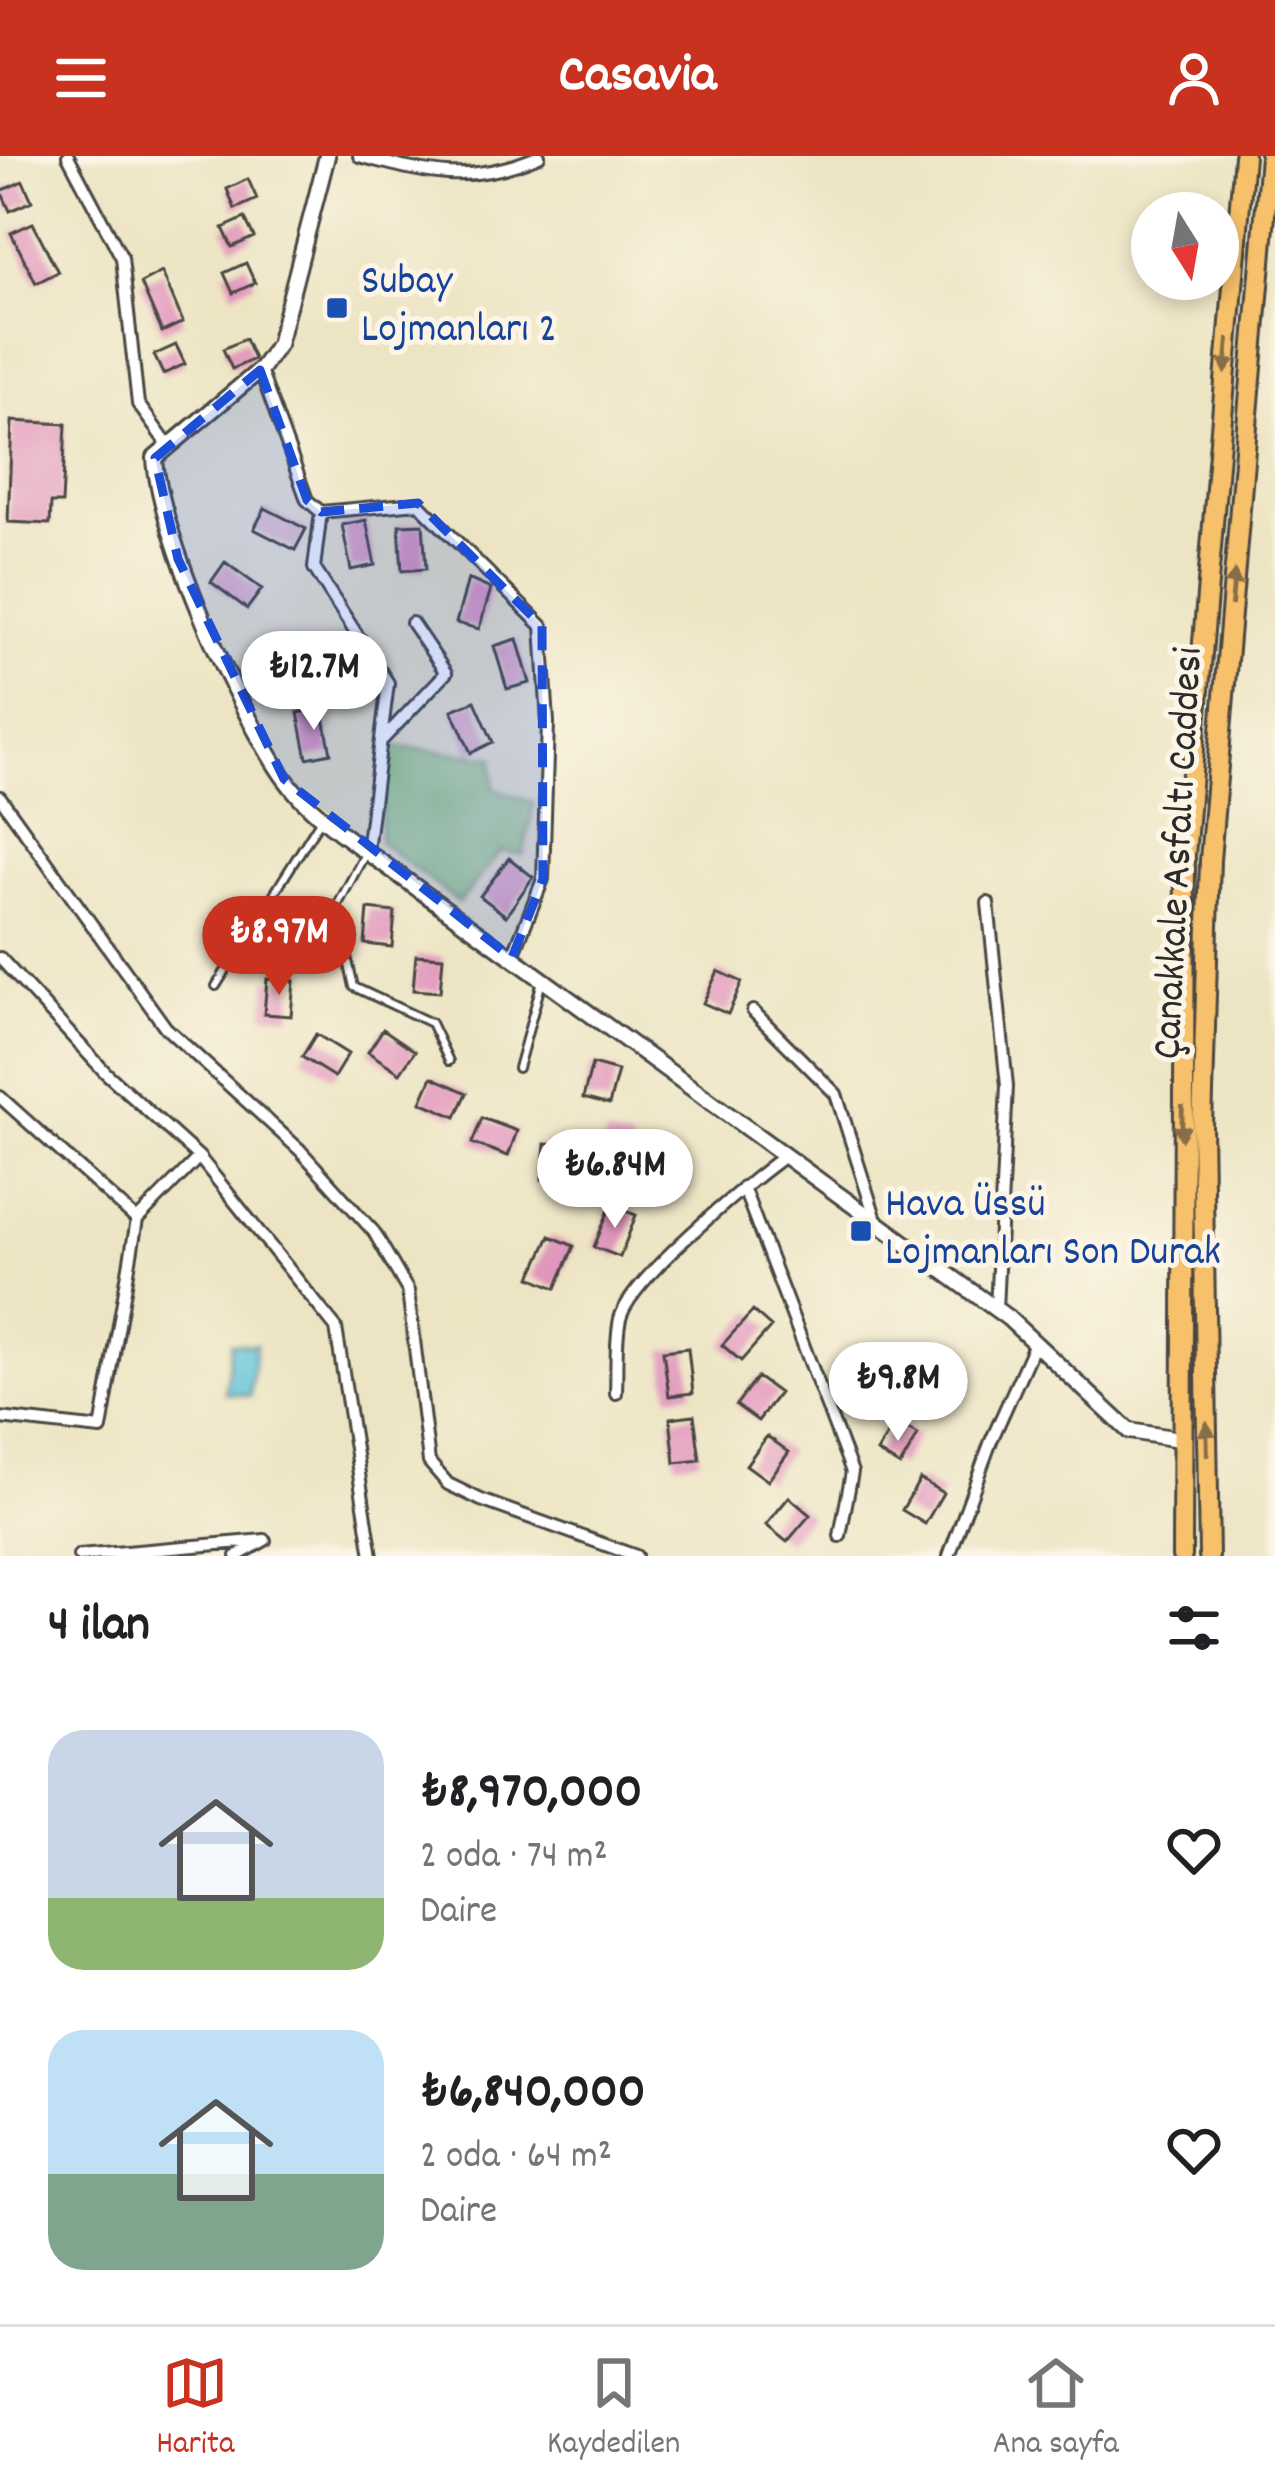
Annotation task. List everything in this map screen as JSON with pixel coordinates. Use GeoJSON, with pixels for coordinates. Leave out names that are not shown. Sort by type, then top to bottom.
{"type":"FeatureCollection","features":[{"type":"Feature","properties":{"kind":"highway","name":"Çanakkale Asfaltı Caddesi"},"geometry":{"type":"LineString","coordinates":[[1182,1556],[1185,856],[1244,156]]}},
{"type":"Feature","properties":{"kind":"highway","name":"Çanakkale Asfaltı Caddesi"},"geometry":{"type":"LineString","coordinates":[[1209,1556],[1202,1127],[1210,860],[1270,156]]}},
{"type":"Feature","properties":{"kind":"street"},"geometry":{"type":"LineString","coordinates":[[68,156],[122,258],[138,404],[167,444]]}},
{"type":"Feature","properties":{"kind":"street"},"geometry":{"type":"LineString","coordinates":[[328,156],[278,345],[260,370],[155,458],[178,559],[256,730],[284,778],[367,851],[996,1309],[1130,1431],[1179,1439]]}},
{"type":"Feature","properties":{"kind":"street"},"geometry":{"type":"LineString","coordinates":[[359,156],[440,177],[496,174],[539,156]]}},
{"type":"Feature","properties":{"kind":"street"},"geometry":{"type":"LineString","coordinates":[[260,370],[307,500],[321,512],[418,503],[542,626],[548,723],[543,879],[512,958]]}},
{"type":"Feature","properties":{"kind":"street"},"geometry":{"type":"LineString","coordinates":[[321,512],[314,568],[388,683],[367,851]]}},
{"type":"Feature","properties":{"kind":"street"},"geometry":{"type":"LineString","coordinates":[[383,739],[446,673],[412,623]]}},
{"type":"Feature","properties":{"kind":"street"},"geometry":{"type":"LineString","coordinates":[[0,797],[166,1028],[300,1150],[374,1232],[408,1291],[429,1462],[448,1484],[481,1500],[636,1556]]}},
{"type":"Feature","properties":{"kind":"street"},"geometry":{"type":"LineString","coordinates":[[988,903],[1007,1085],[996,1309]]}},
{"type":"Feature","properties":{"kind":"street"},"geometry":{"type":"LineString","coordinates":[[0,958],[106,1073],[199,1157],[336,1328],[372,1556]]}},
{"type":"Feature","properties":{"kind":"street"},"geometry":{"type":"LineString","coordinates":[[753,1011],[836,1094],[878,1222]]}},
{"type":"Feature","properties":{"kind":"street"},"geometry":{"type":"LineString","coordinates":[[0,1097],[137,1220]]}},
{"type":"Feature","properties":{"kind":"street"},"geometry":{"type":"LineString","coordinates":[[0,1418],[101,1429],[137,1220],[199,1157]]}},
{"type":"Feature","properties":{"kind":"street"},"geometry":{"type":"LineString","coordinates":[[616,1393],[620,1318],[633,1293],[743,1187],[783,1157]]}},
{"type":"Feature","properties":{"kind":"street"},"geometry":{"type":"LineString","coordinates":[[743,1187],[853,1472],[840,1536]]}},
{"type":"Feature","properties":{"kind":"street"},"geometry":{"type":"LineString","coordinates":[[949,1556],[991,1441],[1035,1343]]}},
{"type":"Feature","properties":{"kind":"street"},"geometry":{"type":"LineString","coordinates":[[79,1556],[265,1540],[237,1556]]}},
{"type":"Feature","properties":{"kind":"lane"},"geometry":{"type":"LineString","coordinates":[[216,986],[322,815]]}},
{"type":"Feature","properties":{"kind":"lane"},"geometry":{"type":"LineString","coordinates":[[367,851],[336,908],[354,987],[431,1023],[448,1061]]}},
{"type":"Feature","properties":{"kind":"lane"},"geometry":{"type":"LineString","coordinates":[[518,1068],[542,981]]}},
{"type":"Feature","properties":{"kind":"highlighted area"},"geometry":{"type":"Polygon","coordinates":[[[260,370],[307,500],[321,512],[418,503],[542,626],[543,879],[512,958],[284,779],[178,559],[155,458],[260,370]]]}},
{"type":"Feature","properties":{"kind":"green space"},"geometry":{"type":"Polygon","coordinates":[[[388,746],[493,757],[494,788],[534,803],[523,855],[501,851],[459,903],[379,841],[388,746]]]}},
{"type":"Feature","properties":{"kind":"water"},"geometry":{"type":"Polygon","coordinates":[[[231,1343],[256,1345],[250,1396],[225,1393],[231,1343]]]}},
{"type":"Feature","properties":{"kind":"building"},"geometry":{"type":"Polygon","coordinates":[[[248,179],[257,199],[235,209],[227,189],[248,179]]]}},
{"type":"Feature","properties":{"kind":"building"},"geometry":{"type":"Polygon","coordinates":[[[23,181],[32,201],[10,211],[1,191],[23,181]]]}},
{"type":"Feature","properties":{"kind":"building"},"geometry":{"type":"Polygon","coordinates":[[[245,218],[254,237],[232,247],[223,228],[245,218]]]}},
{"type":"Feature","properties":{"kind":"building"},"geometry":{"type":"Polygon","coordinates":[[[33,223],[58,272],[36,283],[11,233],[33,223]]]}},
{"type":"Feature","properties":{"kind":"building"},"geometry":{"type":"Polygon","coordinates":[[[246,263],[255,283],[233,293],[224,273],[246,263]]]}},
{"type":"Feature","properties":{"kind":"building"},"geometry":{"type":"Polygon","coordinates":[[[162,272],[183,322],[162,332],[141,283],[162,272]]]}},
{"type":"Feature","properties":{"kind":"building"},"geometry":{"type":"Polygon","coordinates":[[[245,339],[254,359],[232,369],[223,349],[245,339]]]}},
{"type":"Feature","properties":{"kind":"building"},"geometry":{"type":"Polygon","coordinates":[[[176,345],[185,364],[163,374],[154,355],[176,345]]]}},
{"type":"Feature","properties":{"kind":"building"},"geometry":{"type":"Polygon","coordinates":[[[12,421],[66,424],[62,503],[51,503],[50,524],[8,522],[12,421]]]}},
{"type":"Feature","properties":{"kind":"building"},"geometry":{"type":"Polygon","coordinates":[[[265,508],[306,529],[295,550],[254,529],[265,508]]]}},
{"type":"Feature","properties":{"kind":"building"},"geometry":{"type":"Polygon","coordinates":[[[366,520],[375,565],[351,570],[342,525],[366,520]]]}},
{"type":"Feature","properties":{"kind":"building"},"geometry":{"type":"Polygon","coordinates":[[[423,524],[426,569],[402,571],[399,525],[423,524]]]}},
{"type":"Feature","properties":{"kind":"building"},"geometry":{"type":"Polygon","coordinates":[[[225,562],[262,589],[247,609],[211,582],[225,562]]]}},
{"type":"Feature","properties":{"kind":"building"},"geometry":{"type":"Polygon","coordinates":[[[468,579],[491,589],[479,629],[456,623],[468,579]]]}},
{"type":"Feature","properties":{"kind":"building"},"geometry":{"type":"Polygon","coordinates":[[[270,638],[297,674],[277,689],[250,652],[270,638]]]}},
{"type":"Feature","properties":{"kind":"building"},"geometry":{"type":"Polygon","coordinates":[[[517,639],[530,683],[507,689],[494,646],[517,639]]]}},
{"type":"Feature","properties":{"kind":"building"},"geometry":{"type":"Polygon","coordinates":[[[475,701],[493,742],[471,753],[452,710],[475,701]]]}},
{"type":"Feature","properties":{"kind":"building"},"geometry":{"type":"Polygon","coordinates":[[[322,708],[331,753],[307,758],[298,713],[322,708]]]}},
{"type":"Feature","properties":{"kind":"building"},"geometry":{"type":"Polygon","coordinates":[[[509,858],[533,877],[506,916],[480,896],[509,858]]]}},
{"type":"Feature","properties":{"kind":"building"},"geometry":{"type":"Polygon","coordinates":[[[368,909],[395,912],[392,947],[365,944],[368,909]]]}},
{"type":"Feature","properties":{"kind":"building"},"geometry":{"type":"Polygon","coordinates":[[[314,918],[333,929],[335,936],[319,962],[296,948],[314,918]]]}},
{"type":"Feature","properties":{"kind":"building"},"geometry":{"type":"Polygon","coordinates":[[[416,955],[443,957],[440,992],[413,990],[416,955]]]}},
{"type":"Feature","properties":{"kind":"building"},"geometry":{"type":"Polygon","coordinates":[[[718,971],[742,982],[728,1014],[703,1003],[718,971]]]}},
{"type":"Feature","properties":{"kind":"building"},"geometry":{"type":"Polygon","coordinates":[[[267,979],[294,981],[291,1016],[264,1014],[267,979]]]}},
{"type":"Feature","properties":{"kind":"building"},"geometry":{"type":"Polygon","coordinates":[[[383,1029],[415,1051],[400,1073],[368,1052],[383,1029]]]}},
{"type":"Feature","properties":{"kind":"building"},"geometry":{"type":"Polygon","coordinates":[[[316,1034],[348,1054],[334,1077],[302,1057],[316,1034]]]}},
{"type":"Feature","properties":{"kind":"building"},"geometry":{"type":"Polygon","coordinates":[[[592,1064],[618,1071],[609,1105],[583,1098],[592,1064]]]}},
{"type":"Feature","properties":{"kind":"building"},"geometry":{"type":"Polygon","coordinates":[[[432,1077],[467,1093],[456,1117],[421,1102],[432,1077]]]}},
{"type":"Feature","properties":{"kind":"building"},"geometry":{"type":"Polygon","coordinates":[[[482,1118],[517,1131],[508,1156],[472,1143],[482,1118]]]}},
{"type":"Feature","properties":{"kind":"building"},"geometry":{"type":"Polygon","coordinates":[[[606,1134],[632,1141],[622,1175],[596,1168],[606,1134]]]}},
{"type":"Feature","properties":{"kind":"building"},"geometry":{"type":"Polygon","coordinates":[[[545,1144],[572,1146],[569,1181],[542,1179],[545,1144]]]}},
{"type":"Feature","properties":{"kind":"building"},"geometry":{"type":"Polygon","coordinates":[[[611,1205],[636,1215],[620,1257],[594,1247],[611,1205]]]}},
{"type":"Feature","properties":{"kind":"building"},"geometry":{"type":"Polygon","coordinates":[[[550,1236],[574,1246],[556,1288],[531,1277],[550,1236]]]}},
{"type":"Feature","properties":{"kind":"building"},"geometry":{"type":"Polygon","coordinates":[[[753,1311],[771,1327],[741,1361],[722,1345],[753,1311]]]}},
{"type":"Feature","properties":{"kind":"building"},"geometry":{"type":"Polygon","coordinates":[[[688,1348],[693,1393],[669,1396],[663,1351],[688,1348]]]}},
{"type":"Feature","properties":{"kind":"building"},"geometry":{"type":"Polygon","coordinates":[[[757,1377],[779,1393],[758,1421],[736,1405],[757,1377]]]}},
{"type":"Feature","properties":{"kind":"building"},"geometry":{"type":"Polygon","coordinates":[[[694,1415],[700,1460],[675,1463],[670,1418],[694,1415]]]}},
{"type":"Feature","properties":{"kind":"building"},"geometry":{"type":"Polygon","coordinates":[[[895,1422],[918,1435],[900,1466],[877,1452],[895,1422]]]}},
{"type":"Feature","properties":{"kind":"building"},"geometry":{"type":"Polygon","coordinates":[[[767,1436],[789,1452],[768,1481],[746,1465],[767,1436]]]}},
{"type":"Feature","properties":{"kind":"building"},"geometry":{"type":"Polygon","coordinates":[[[920,1479],[943,1493],[925,1524],[902,1510],[920,1479]]]}},
{"type":"Feature","properties":{"kind":"building"},"geometry":{"type":"Polygon","coordinates":[[[789,1497],[810,1515],[787,1542],[766,1525],[789,1497]]]}},
{"type":"Feature","properties":{"kind":"place","name":"Subay Lojmanları 2"},"geometry":{"type":"Point","coordinates":[337,308]}},
{"type":"Feature","properties":{"kind":"place","name":"Hava Üssü Lojmanları Son Durak"},"geometry":{"type":"Point","coordinates":[861,1231]}}]}
